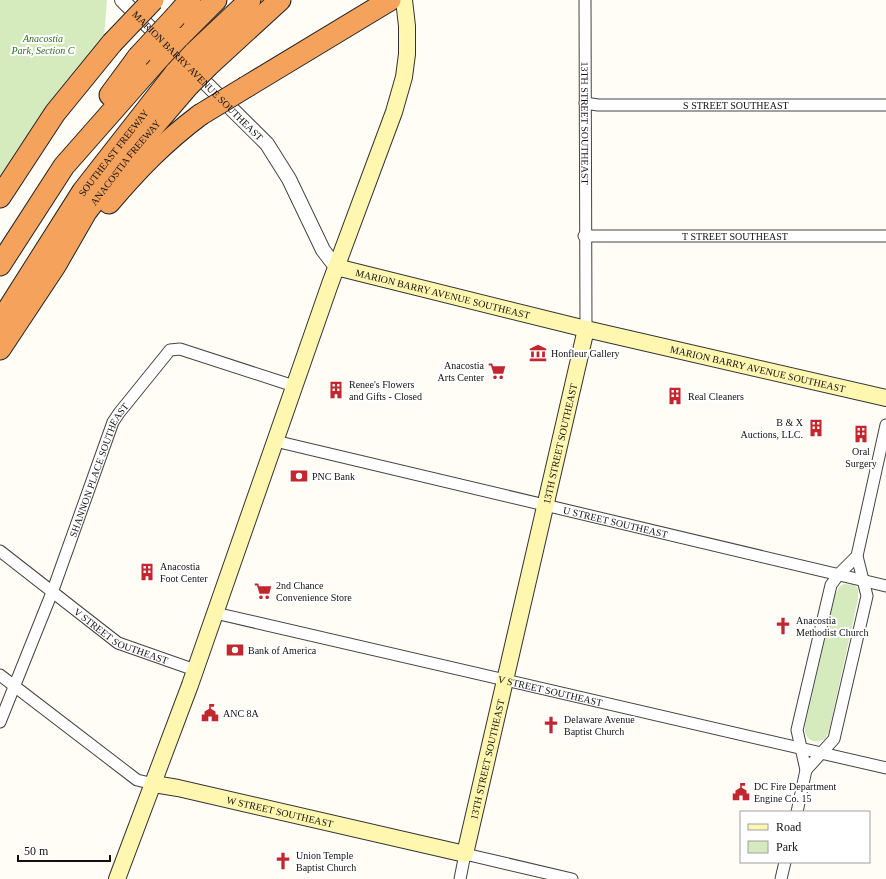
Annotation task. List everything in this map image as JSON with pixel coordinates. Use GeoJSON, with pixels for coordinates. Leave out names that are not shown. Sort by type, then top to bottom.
{"type":"FeatureCollection","features":[{"type":"Feature","properties":{"kind":"highway"},"geometry":{"type":"LineString","coordinates":[[0,196],[50,119],[112,44],[152,0]]}},
{"type":"Feature","properties":{"kind":"highway"},"geometry":{"type":"LineString","coordinates":[[0,265],[115,88],[138,57],[190,0]]}},
{"type":"Feature","properties":{"kind":"highway"},"geometry":{"type":"LineString","coordinates":[[64,166],[160,57],[216,0]]}},
{"type":"Feature","properties":{"kind":"highway"},"geometry":{"type":"LineString","coordinates":[[201,60],[250,0]]}},
{"type":"Feature","properties":{"kind":"highway","name":"ANACOSTIA FREEWAY"},"geometry":{"type":"LineString","coordinates":[[0,349],[55,266],[91,205],[129,155],[182,79],[201,60],[280,0]]}},
{"type":"Feature","properties":{"kind":"highway"},"geometry":{"type":"LineString","coordinates":[[55,266],[151,156],[171,137],[200,115],[390,0]]}},
{"type":"Feature","properties":{"kind":"highway","name":"SOUTHEAST FREEWAY"},"geometry":{"type":"LineString","coordinates":[[0,322],[83,191],[182,79]]}},
{"type":"Feature","properties":{"kind":"main road"},"geometry":{"type":"LineString","coordinates":[[117,879],[154,784],[336,267],[392,118],[405,68],[407,26],[404,0]]}},
{"type":"Feature","properties":{"kind":"main road","name":"MARION BARRY AVENUE SOUTHEAST"},"geometry":{"type":"LineString","coordinates":[[336,267],[586,329],[886,398]]}},
{"type":"Feature","properties":{"kind":"main road","name":"13TH STREET SOUTHEAST"},"geometry":{"type":"LineString","coordinates":[[465,854],[586,329]]}},
{"type":"Feature","properties":{"kind":"main road","name":"W STREET SOUTHEAST"},"geometry":{"type":"LineString","coordinates":[[154,784],[178,788],[465,854]]}},
{"type":"Feature","properties":{"kind":"street","name":"MARION BARRY AVENUE SOUTHEAST"},"geometry":{"type":"LineString","coordinates":[[122,0],[267,144],[289,179],[323,250],[336,267]]}},
{"type":"Feature","properties":{"kind":"street","name":"13TH STREET SOUTHEAST"},"geometry":{"type":"LineString","coordinates":[[585,0],[584,236],[586,329]]}},
{"type":"Feature","properties":{"kind":"street","name":"S STREET SOUTHEAST"},"geometry":{"type":"LineString","coordinates":[[585,103],[598,105],[886,104]]}},
{"type":"Feature","properties":{"kind":"street","name":"T STREET SOUTHEAST"},"geometry":{"type":"LineString","coordinates":[[584,236],[886,236]]}},
{"type":"Feature","properties":{"kind":"street","name":"SHANNON PLACE SOUTHEAST"},"geometry":{"type":"LineString","coordinates":[[0,722],[53,590],[113,422],[170,350],[180,349],[294,386]]}},
{"type":"Feature","properties":{"kind":"street"},"geometry":{"type":"LineString","coordinates":[[806,770],[834,739],[866,596],[864,580],[857,556],[886,425]]}},
{"type":"Feature","properties":{"kind":"street","name":"U STREET SOUTHEAST"},"geometry":{"type":"LineString","coordinates":[[276,441],[886,586]]}},
{"type":"Feature","properties":{"kind":"street","name":"V STREET SOUTHEAST"},"geometry":{"type":"LineString","coordinates":[[0,551],[53,590],[118,643],[195,670]]}},
{"type":"Feature","properties":{"kind":"street"},"geometry":{"type":"LineString","coordinates":[[797,811],[806,770],[797,730],[831,585],[839,574],[857,556]]}},
{"type":"Feature","properties":{"kind":"street","name":"V STREET SOUTHEAST"},"geometry":{"type":"LineString","coordinates":[[215,613],[886,768]]}},
{"type":"Feature","properties":{"kind":"street","name":"W STREET SOUTHEAST"},"geometry":{"type":"LineString","coordinates":[[0,675],[137,780],[154,784]]}},
{"type":"Feature","properties":{"kind":"street","name":"13TH STREET SOUTHEAST"},"geometry":{"type":"LineString","coordinates":[[460,879],[465,854]]}},
{"type":"Feature","properties":{"kind":"street","name":"W STREET SOUTHEAST"},"geometry":{"type":"LineString","coordinates":[[465,854],[572,879]]}},
{"type":"Feature","properties":{"kind":"street"},"geometry":{"type":"LineString","coordinates":[[781,879],[785,863]]}},
{"type":"Feature","properties":{"kind":"green space","name":"Anacostia Park, Section C"},"geometry":{"type":"Polygon","coordinates":[[[0,0],[107,0],[104,37],[62,87],[0,177],[0,0]]]}},
{"type":"Feature","properties":{"kind":"green space"},"geometry":{"type":"Polygon","coordinates":[[[844,584],[854,585],[858,589],[858,599],[829,731],[825,739],[821,741],[813,741],[810,740],[806,734],[805,726],[835,595],[840,586],[844,584]]]}},
{"type":"Feature","properties":{"kind":"place","name":"Honfleur Gallery"},"geometry":{"type":"Point","coordinates":[538,353]}},
{"type":"Feature","properties":{"kind":"place","name":"Anacostia Arts Center"},"geometry":{"type":"Point","coordinates":[497,371]}},
{"type":"Feature","properties":{"kind":"place","name":"Renee's Flowers and Gifts - Closed"},"geometry":{"type":"Point","coordinates":[336,390]}},
{"type":"Feature","properties":{"kind":"place","name":"Real Cleaners"},"geometry":{"type":"Point","coordinates":[675,396]}},
{"type":"Feature","properties":{"kind":"place","name":"B & X Auctions, LLC."},"geometry":{"type":"Point","coordinates":[816,428]}},
{"type":"Feature","properties":{"kind":"place","name":"Oral Surgery"},"geometry":{"type":"Point","coordinates":[861,434]}},
{"type":"Feature","properties":{"kind":"place","name":"PNC Bank"},"geometry":{"type":"Point","coordinates":[299,476]}},
{"type":"Feature","properties":{"kind":"place","name":"Anacostia Foot Center"},"geometry":{"type":"Point","coordinates":[147,572]}},
{"type":"Feature","properties":{"kind":"place","name":"2nd Chance Convenience Store"},"geometry":{"type":"Point","coordinates":[263,591]}},
{"type":"Feature","properties":{"kind":"place","name":"Anacostia Methodist Church"},"geometry":{"type":"Point","coordinates":[783,626]}},
{"type":"Feature","properties":{"kind":"place","name":"Bank of America"},"geometry":{"type":"Point","coordinates":[235,650]}},
{"type":"Feature","properties":{"kind":"place","name":"ANC 8A"},"geometry":{"type":"Point","coordinates":[210,713]}},
{"type":"Feature","properties":{"kind":"place","name":"Delaware Avenue Baptist Church"},"geometry":{"type":"Point","coordinates":[551,725]}},
{"type":"Feature","properties":{"kind":"place","name":"DC Fire Department Engine Co. 15"},"geometry":{"type":"Point","coordinates":[741,792]}},
{"type":"Feature","properties":{"kind":"place","name":"Union Temple Baptist Church"},"geometry":{"type":"Point","coordinates":[283,861]}}]}
